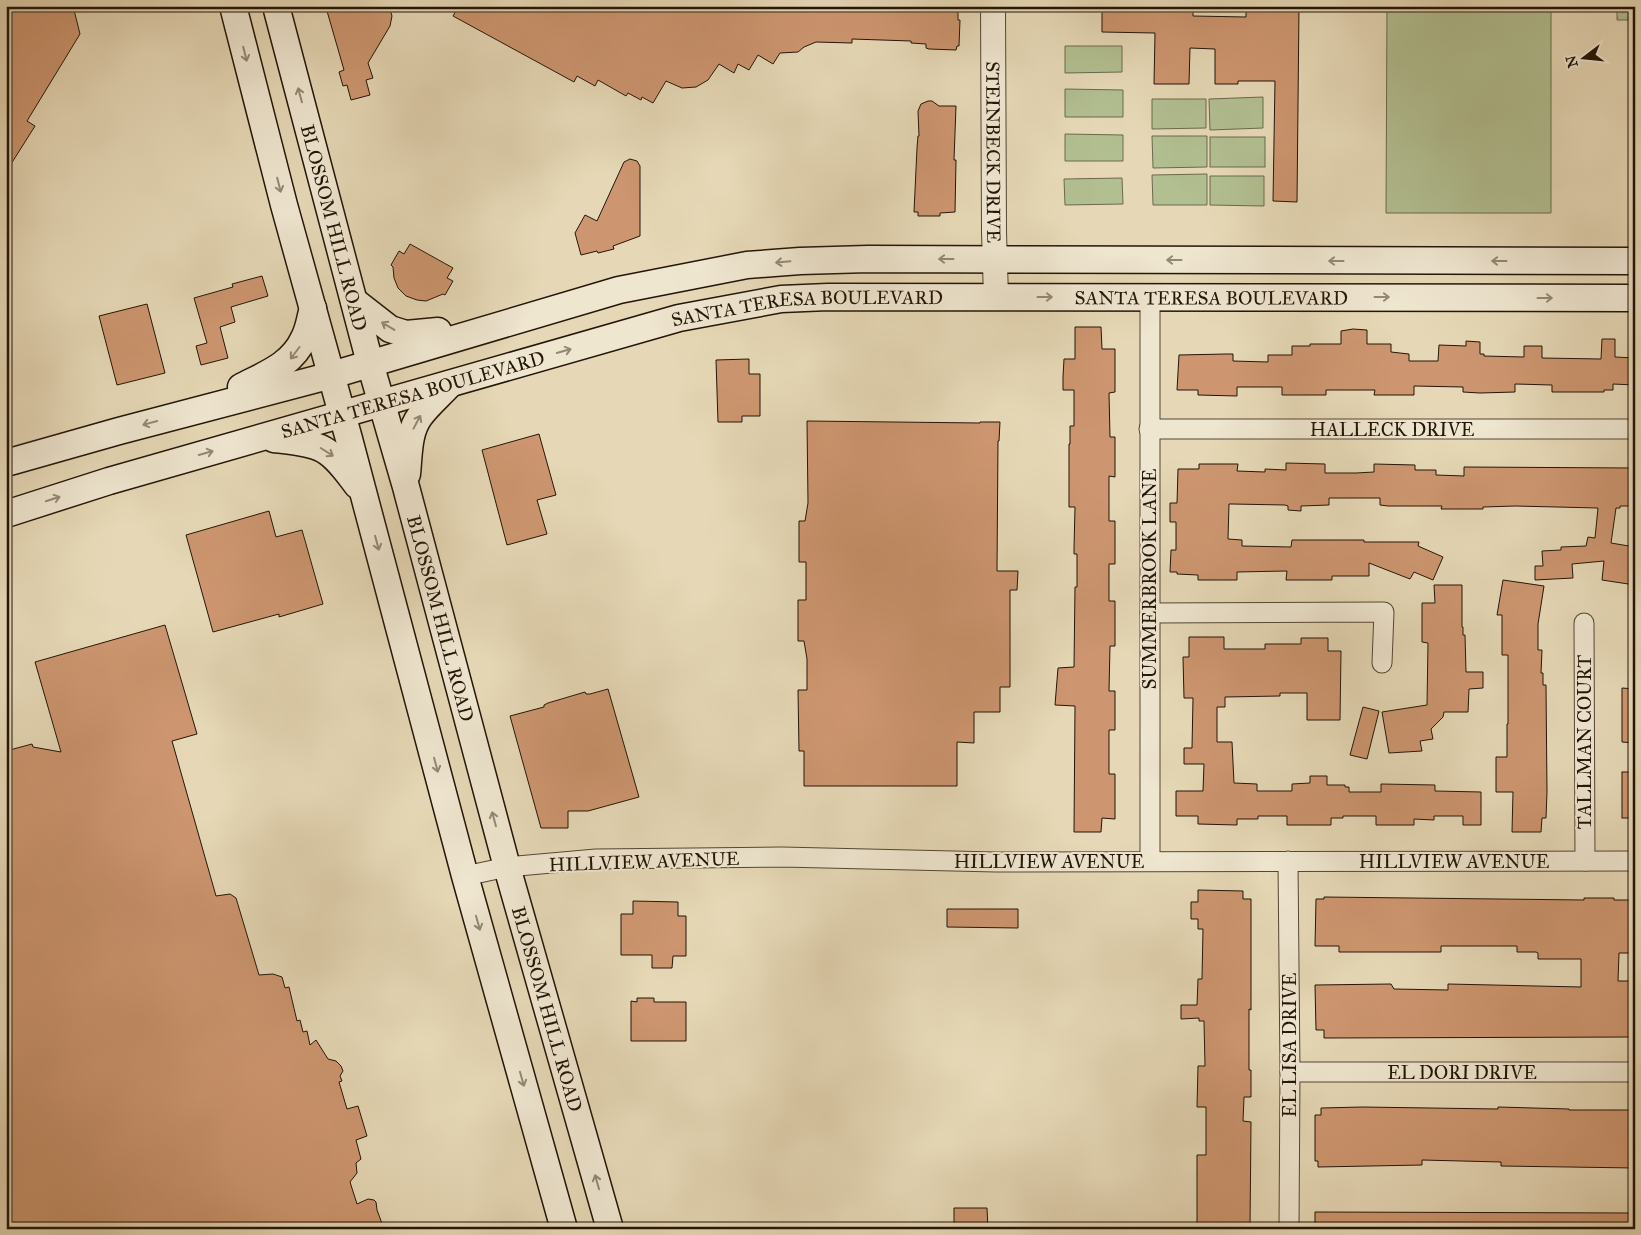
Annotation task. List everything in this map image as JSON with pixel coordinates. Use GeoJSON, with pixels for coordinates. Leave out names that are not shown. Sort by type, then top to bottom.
{"type":"FeatureCollection","features":[{"type":"Feature","properties":{"kind":"main road"},"geometry":{"type":"LineString","coordinates":[[233,6],[284,205],[343,414],[465,876],[564,1229]]}},
{"type":"Feature","properties":{"kind":"main road","name":"BLOSSOM HILL ROAD"},"geometry":{"type":"LineString","coordinates":[[276,6],[370,363],[406,487],[507,866],[610,1229]]}},
{"type":"Feature","properties":{"kind":"main road","name":"SANTA TERESA BOULEVARD"},"geometry":{"type":"LineString","coordinates":[[6,463],[332,375],[619,290],[748,265],[820,260],[1635,260]]}},
{"type":"Feature","properties":{"kind":"main road","name":"SANTA TERESA BOULEVARD"},"geometry":{"type":"LineString","coordinates":[[6,514],[109,481],[679,318],[781,299],[828,297],[1635,298]]}},
{"type":"Feature","properties":{"kind":"main road"},"geometry":{"type":"LineString","coordinates":[[354,301],[390,329],[406,334],[504,324]]}},
{"type":"Feature","properties":{"kind":"main road"},"geometry":{"type":"LineString","coordinates":[[197,410],[289,361],[299,349],[306,336],[313,308]]}},
{"type":"Feature","properties":{"kind":"main road"},"geometry":{"type":"LineString","coordinates":[[406,487],[410,441],[414,427],[420,416],[451,383]]}},
{"type":"Feature","properties":{"kind":"main road"},"geometry":{"type":"LineString","coordinates":[[263,438],[312,444],[324,449],[342,464],[365,496]]}},
{"type":"Feature","properties":{"kind":"street","name":"STEINBECK DRIVE"},"geometry":{"type":"LineString","coordinates":[[993,6],[994,260],[996,297]]}},
{"type":"Feature","properties":{"kind":"street","name":"SUMMERBROOK LANE"},"geometry":{"type":"LineString","coordinates":[[1150,297],[1150,861]]}},
{"type":"Feature","properties":{"kind":"street","name":"HALLECK DRIVE"},"geometry":{"type":"LineString","coordinates":[[1149,429],[1635,429]]}},
{"type":"Feature","properties":{"kind":"street"},"geometry":{"type":"LineString","coordinates":[[1150,613],[1384,612],[1382,663]]}},
{"type":"Feature","properties":{"kind":"street","name":"TALLMAN COURT"},"geometry":{"type":"LineString","coordinates":[[1584,623],[1585,861]]}},
{"type":"Feature","properties":{"kind":"street","name":"HILLVIEW AVENUE"},"geometry":{"type":"LineString","coordinates":[[465,876],[507,866],[596,859],[782,857],[996,862],[1288,860],[1635,861]]}},
{"type":"Feature","properties":{"kind":"street","name":"EL LISA DRIVE"},"geometry":{"type":"LineString","coordinates":[[1288,860],[1289,1229]]}},
{"type":"Feature","properties":{"kind":"street","name":"EL DORI DRIVE"},"geometry":{"type":"LineString","coordinates":[[1290,1072],[1635,1072]]}},
{"type":"Feature","properties":{"kind":"green space"},"geometry":{"type":"Polygon","coordinates":[[[1387,6],[1551,6],[1551,213],[1386,213],[1387,6]]]}},
{"type":"Feature","properties":{"kind":"green space"},"geometry":{"type":"Polygon","coordinates":[[[1613,6],[1635,6],[1635,20],[1617,20],[1617,13],[1613,6]]]}},
{"type":"Feature","properties":{"kind":"green space"},"geometry":{"type":"Polygon","coordinates":[[[1065,46],[1122,46],[1122,72],[1065,73],[1065,46]]]}},
{"type":"Feature","properties":{"kind":"green space"},"geometry":{"type":"Polygon","coordinates":[[[1065,89],[1123,90],[1123,117],[1065,117],[1065,89]]]}},
{"type":"Feature","properties":{"kind":"green space"},"geometry":{"type":"Polygon","coordinates":[[[1263,97],[1263,128],[1210,130],[1209,99],[1263,97]]]}},
{"type":"Feature","properties":{"kind":"green space"},"geometry":{"type":"Polygon","coordinates":[[[1152,99],[1206,99],[1206,128],[1152,129],[1152,99]]]}},
{"type":"Feature","properties":{"kind":"green space"},"geometry":{"type":"Polygon","coordinates":[[[1065,134],[1123,135],[1123,161],[1065,161],[1065,134]]]}},
{"type":"Feature","properties":{"kind":"green space"},"geometry":{"type":"Polygon","coordinates":[[[1152,136],[1207,136],[1207,167],[1153,168],[1152,136]]]}},
{"type":"Feature","properties":{"kind":"green space"},"geometry":{"type":"Polygon","coordinates":[[[1210,137],[1265,137],[1265,167],[1210,167],[1210,137]]]}},
{"type":"Feature","properties":{"kind":"green space"},"geometry":{"type":"Polygon","coordinates":[[[1207,174],[1207,205],[1153,205],[1152,175],[1207,174]]]}},
{"type":"Feature","properties":{"kind":"green space"},"geometry":{"type":"Polygon","coordinates":[[[1210,176],[1264,176],[1264,206],[1210,205],[1210,176]]]}},
{"type":"Feature","properties":{"kind":"green space"},"geometry":{"type":"Polygon","coordinates":[[[1122,178],[1123,204],[1065,205],[1064,179],[1122,178]]]}},
{"type":"Feature","properties":{"kind":"building"},"geometry":{"type":"Polygon","coordinates":[[[6,6],[73,6],[80,34],[27,121],[35,126],[6,172],[6,6]]]}},
{"type":"Feature","properties":{"kind":"building"},"geometry":{"type":"Polygon","coordinates":[[[335,6],[389,6],[392,16],[390,26],[368,63],[373,78],[366,80],[370,95],[351,100],[347,85],[343,86],[339,72],[344,70],[327,11],[327,8],[335,6]]]}},
{"type":"Feature","properties":{"kind":"building"},"geometry":{"type":"Polygon","coordinates":[[[459,6],[958,6],[958,20],[960,20],[959,46],[957,46],[956,50],[929,49],[926,48],[926,44],[911,43],[911,41],[852,39],[852,43],[816,42],[798,52],[780,53],[773,64],[758,55],[749,70],[738,64],[734,73],[719,64],[708,80],[696,87],[682,88],[666,81],[653,103],[642,97],[641,100],[628,93],[626,96],[598,80],[595,86],[577,76],[574,82],[453,16],[459,6]]]}},
{"type":"Feature","properties":{"kind":"building"},"geometry":{"type":"Polygon","coordinates":[[[1102,6],[1193,6],[1193,16],[1246,17],[1246,6],[1299,6],[1297,202],[1273,201],[1275,81],[1238,81],[1238,84],[1215,84],[1215,49],[1190,48],[1189,84],[1154,84],[1155,33],[1102,32],[1102,6]]]}},
{"type":"Feature","properties":{"kind":"building"},"geometry":{"type":"Polygon","coordinates":[[[932,101],[939,106],[956,106],[955,212],[940,213],[940,216],[918,216],[918,212],[914,212],[919,136],[918,111],[921,104],[932,101]]]}},
{"type":"Feature","properties":{"kind":"building"},"geometry":{"type":"Polygon","coordinates":[[[630,159],[637,161],[640,166],[640,236],[613,246],[614,249],[581,255],[575,233],[585,215],[597,221],[624,162],[630,159]]]}},
{"type":"Feature","properties":{"kind":"building"},"geometry":{"type":"Polygon","coordinates":[[[410,244],[453,268],[447,278],[453,281],[445,295],[443,294],[426,301],[417,300],[406,296],[398,288],[391,265],[399,251],[404,254],[410,244]]]}},
{"type":"Feature","properties":{"kind":"building"},"geometry":{"type":"Polygon","coordinates":[[[262,276],[268,296],[231,307],[235,322],[220,327],[228,358],[201,365],[196,346],[207,343],[194,298],[233,287],[232,284],[262,276]]]}},
{"type":"Feature","properties":{"kind":"building"},"geometry":{"type":"Polygon","coordinates":[[[147,304],[165,373],[117,385],[99,316],[147,304]]]}},
{"type":"Feature","properties":{"kind":"building"},"geometry":{"type":"Polygon","coordinates":[[[1075,327],[1101,327],[1102,349],[1115,349],[1115,392],[1109,393],[1110,437],[1115,437],[1115,477],[1109,476],[1109,521],[1115,521],[1115,564],[1109,564],[1109,601],[1115,601],[1115,646],[1110,646],[1109,691],[1115,691],[1115,730],[1109,730],[1109,774],[1115,774],[1115,819],[1102,818],[1101,832],[1074,832],[1075,706],[1055,705],[1058,668],[1074,667],[1077,554],[1074,554],[1075,507],[1069,507],[1069,444],[1070,426],[1074,426],[1074,390],[1063,390],[1063,377],[1064,359],[1075,359],[1075,327]]]}},
{"type":"Feature","properties":{"kind":"building"},"geometry":{"type":"Polygon","coordinates":[[[1353,329],[1367,330],[1367,344],[1391,344],[1391,352],[1409,354],[1409,361],[1438,361],[1439,345],[1466,346],[1466,341],[1480,342],[1480,354],[1484,354],[1484,356],[1524,357],[1524,346],[1542,346],[1542,358],[1601,359],[1602,339],[1615,339],[1615,357],[1635,358],[1635,385],[1613,384],[1613,390],[1604,390],[1604,392],[1552,392],[1552,385],[1515,384],[1515,392],[1480,393],[1463,392],[1463,387],[1414,386],[1414,395],[1374,395],[1375,390],[1326,390],[1326,395],[1282,395],[1282,387],[1237,387],[1237,396],[1198,395],[1198,390],[1177,390],[1179,355],[1233,354],[1233,361],[1268,362],[1268,355],[1292,355],[1292,346],[1341,344],[1341,331],[1353,329]]]}},
{"type":"Feature","properties":{"kind":"building"},"geometry":{"type":"Polygon","coordinates":[[[749,359],[749,374],[760,374],[760,416],[742,416],[742,422],[718,422],[716,360],[749,359]]]}},
{"type":"Feature","properties":{"kind":"building"},"geometry":{"type":"Polygon","coordinates":[[[807,421],[1000,422],[998,441],[997,571],[1018,571],[1017,590],[1010,590],[1010,687],[1000,687],[1000,712],[974,712],[974,743],[957,742],[957,786],[804,786],[804,751],[799,751],[798,690],[807,690],[807,659],[804,641],[798,641],[798,600],[806,600],[806,562],[799,562],[799,521],[805,521],[808,503],[807,421]]]}},
{"type":"Feature","properties":{"kind":"building"},"geometry":{"type":"Polygon","coordinates":[[[539,434],[556,495],[537,500],[547,534],[507,545],[482,450],[539,434]]]}},
{"type":"Feature","properties":{"kind":"building"},"geometry":{"type":"Polygon","coordinates":[[[1286,463],[1325,464],[1325,473],[1374,472],[1374,464],[1415,465],[1415,470],[1436,470],[1436,475],[1464,476],[1464,467],[1635,468],[1635,506],[1620,506],[1620,508],[1616,508],[1611,543],[1635,547],[1635,585],[1602,580],[1604,561],[1572,564],[1573,578],[1535,580],[1535,566],[1543,566],[1542,551],[1561,550],[1561,547],[1586,546],[1588,537],[1595,538],[1598,508],[1515,506],[1483,507],[1483,509],[1441,509],[1442,506],[1380,505],[1380,498],[1329,498],[1329,505],[1301,506],[1301,511],[1288,510],[1288,506],[1285,505],[1229,504],[1228,539],[1242,540],[1242,546],[1291,547],[1292,540],[1419,542],[1418,546],[1443,557],[1433,580],[1414,572],[1410,579],[1369,563],[1369,576],[1332,576],[1332,580],[1286,580],[1287,571],[1237,572],[1237,580],[1198,580],[1198,575],[1170,572],[1171,550],[1176,550],[1176,522],[1170,522],[1170,503],[1177,503],[1178,469],[1199,469],[1199,464],[1238,464],[1237,471],[1265,472],[1265,469],[1286,470],[1286,463]]]}},
{"type":"Feature","properties":{"kind":"building"},"geometry":{"type":"Polygon","coordinates":[[[269,511],[276,537],[302,530],[323,604],[279,617],[279,614],[213,632],[186,535],[269,511]]]}},
{"type":"Feature","properties":{"kind":"building"},"geometry":{"type":"Polygon","coordinates":[[[1503,580],[1544,586],[1538,624],[1538,650],[1542,650],[1541,673],[1543,673],[1543,685],[1546,685],[1547,792],[1546,818],[1542,818],[1541,832],[1512,832],[1513,792],[1496,792],[1496,757],[1507,757],[1508,655],[1502,655],[1502,615],[1497,615],[1503,580]]]}},
{"type":"Feature","properties":{"kind":"building"},"geometry":{"type":"Polygon","coordinates":[[[1434,585],[1462,585],[1462,627],[1463,635],[1465,635],[1466,672],[1483,672],[1483,688],[1469,689],[1468,712],[1444,712],[1443,717],[1431,729],[1433,739],[1420,741],[1422,751],[1389,753],[1382,712],[1427,705],[1428,643],[1422,642],[1422,603],[1435,603],[1434,585]]]}},
{"type":"Feature","properties":{"kind":"building"},"geometry":{"type":"Polygon","coordinates":[[[165,625],[197,734],[172,741],[216,896],[230,894],[236,898],[259,975],[273,974],[282,977],[285,988],[289,987],[297,1021],[300,1020],[303,1032],[307,1031],[310,1045],[316,1040],[328,1059],[336,1061],[341,1066],[343,1071],[340,1076],[342,1081],[339,1082],[347,1109],[358,1106],[367,1136],[356,1140],[361,1159],[356,1163],[357,1173],[350,1182],[357,1204],[368,1199],[376,1202],[384,1229],[6,1229],[6,751],[32,744],[33,747],[61,752],[35,662],[165,625]]]}},
{"type":"Feature","properties":{"kind":"building"},"geometry":{"type":"Polygon","coordinates":[[[1189,637],[1224,637],[1224,649],[1265,649],[1265,644],[1301,644],[1301,638],[1328,638],[1328,651],[1341,651],[1340,720],[1307,720],[1307,693],[1280,693],[1280,696],[1225,697],[1225,707],[1217,707],[1217,742],[1232,742],[1234,783],[1257,784],[1257,791],[1292,791],[1292,784],[1310,783],[1310,776],[1327,776],[1327,785],[1345,785],[1345,787],[1349,787],[1349,792],[1381,792],[1381,784],[1435,785],[1435,791],[1481,792],[1481,825],[1463,825],[1463,816],[1434,816],[1434,820],[1414,819],[1414,825],[1376,825],[1376,816],[1343,816],[1343,818],[1331,818],[1331,825],[1287,825],[1287,816],[1258,816],[1258,819],[1237,819],[1237,825],[1198,824],[1198,816],[1176,816],[1176,791],[1203,791],[1204,764],[1184,764],[1184,748],[1192,748],[1193,698],[1184,698],[1183,657],[1189,657],[1189,637]]]}},
{"type":"Feature","properties":{"kind":"building"},"geometry":{"type":"Polygon","coordinates":[[[1622,688],[1635,689],[1635,743],[1622,742],[1622,688]]]}},
{"type":"Feature","properties":{"kind":"building"},"geometry":{"type":"Polygon","coordinates":[[[608,689],[639,797],[588,811],[568,811],[568,828],[541,828],[510,716],[544,707],[548,703],[585,692],[590,694],[608,689]]]}},
{"type":"Feature","properties":{"kind":"building"},"geometry":{"type":"Polygon","coordinates":[[[1363,707],[1379,711],[1367,759],[1350,755],[1363,707]]]}},
{"type":"Feature","properties":{"kind":"building"},"geometry":{"type":"Polygon","coordinates":[[[1622,772],[1635,772],[1635,818],[1622,818],[1622,772]]]}},
{"type":"Feature","properties":{"kind":"building"},"geometry":{"type":"Polygon","coordinates":[[[1198,890],[1243,891],[1243,899],[1251,899],[1249,1070],[1251,1070],[1251,1097],[1244,1097],[1243,1121],[1251,1122],[1250,1229],[1197,1229],[1197,1155],[1206,1155],[1206,1107],[1197,1107],[1198,1066],[1205,1066],[1204,1021],[1199,1021],[1199,1018],[1181,1019],[1181,1005],[1197,1005],[1198,979],[1202,979],[1203,929],[1198,929],[1198,919],[1191,919],[1191,902],[1198,902],[1198,890]]]}},
{"type":"Feature","properties":{"kind":"building"},"geometry":{"type":"Polygon","coordinates":[[[1324,897],[1584,900],[1584,898],[1614,898],[1614,900],[1635,900],[1635,953],[1619,953],[1618,981],[1635,981],[1635,1037],[1324,1038],[1324,1030],[1316,1030],[1315,985],[1391,984],[1394,989],[1448,990],[1448,984],[1581,987],[1581,959],[1538,959],[1538,953],[1536,952],[1517,952],[1517,946],[1441,946],[1441,952],[1339,952],[1339,946],[1315,946],[1316,899],[1324,899],[1324,897]]]}},
{"type":"Feature","properties":{"kind":"building"},"geometry":{"type":"Polygon","coordinates":[[[633,901],[678,902],[678,916],[686,916],[686,956],[673,956],[672,968],[652,968],[652,955],[621,955],[621,914],[633,914],[633,901]]]}},
{"type":"Feature","properties":{"kind":"building"},"geometry":{"type":"Polygon","coordinates":[[[947,909],[1018,909],[1018,928],[947,927],[947,909]]]}},
{"type":"Feature","properties":{"kind":"building"},"geometry":{"type":"Polygon","coordinates":[[[637,998],[654,998],[654,1002],[686,1002],[686,1041],[631,1041],[631,1001],[637,1002],[637,998]]]}},
{"type":"Feature","properties":{"kind":"building"},"geometry":{"type":"Polygon","coordinates":[[[1321,1108],[1635,1110],[1635,1168],[1501,1166],[1501,1162],[1422,1160],[1422,1165],[1318,1167],[1318,1161],[1315,1161],[1315,1115],[1321,1115],[1321,1108]]]}},
{"type":"Feature","properties":{"kind":"building"},"geometry":{"type":"Polygon","coordinates":[[[954,1208],[987,1208],[988,1229],[954,1229],[954,1208]]]}},
{"type":"Feature","properties":{"kind":"building"},"geometry":{"type":"Polygon","coordinates":[[[1315,1212],[1635,1213],[1635,1229],[1315,1229],[1315,1212]]]}}]}
